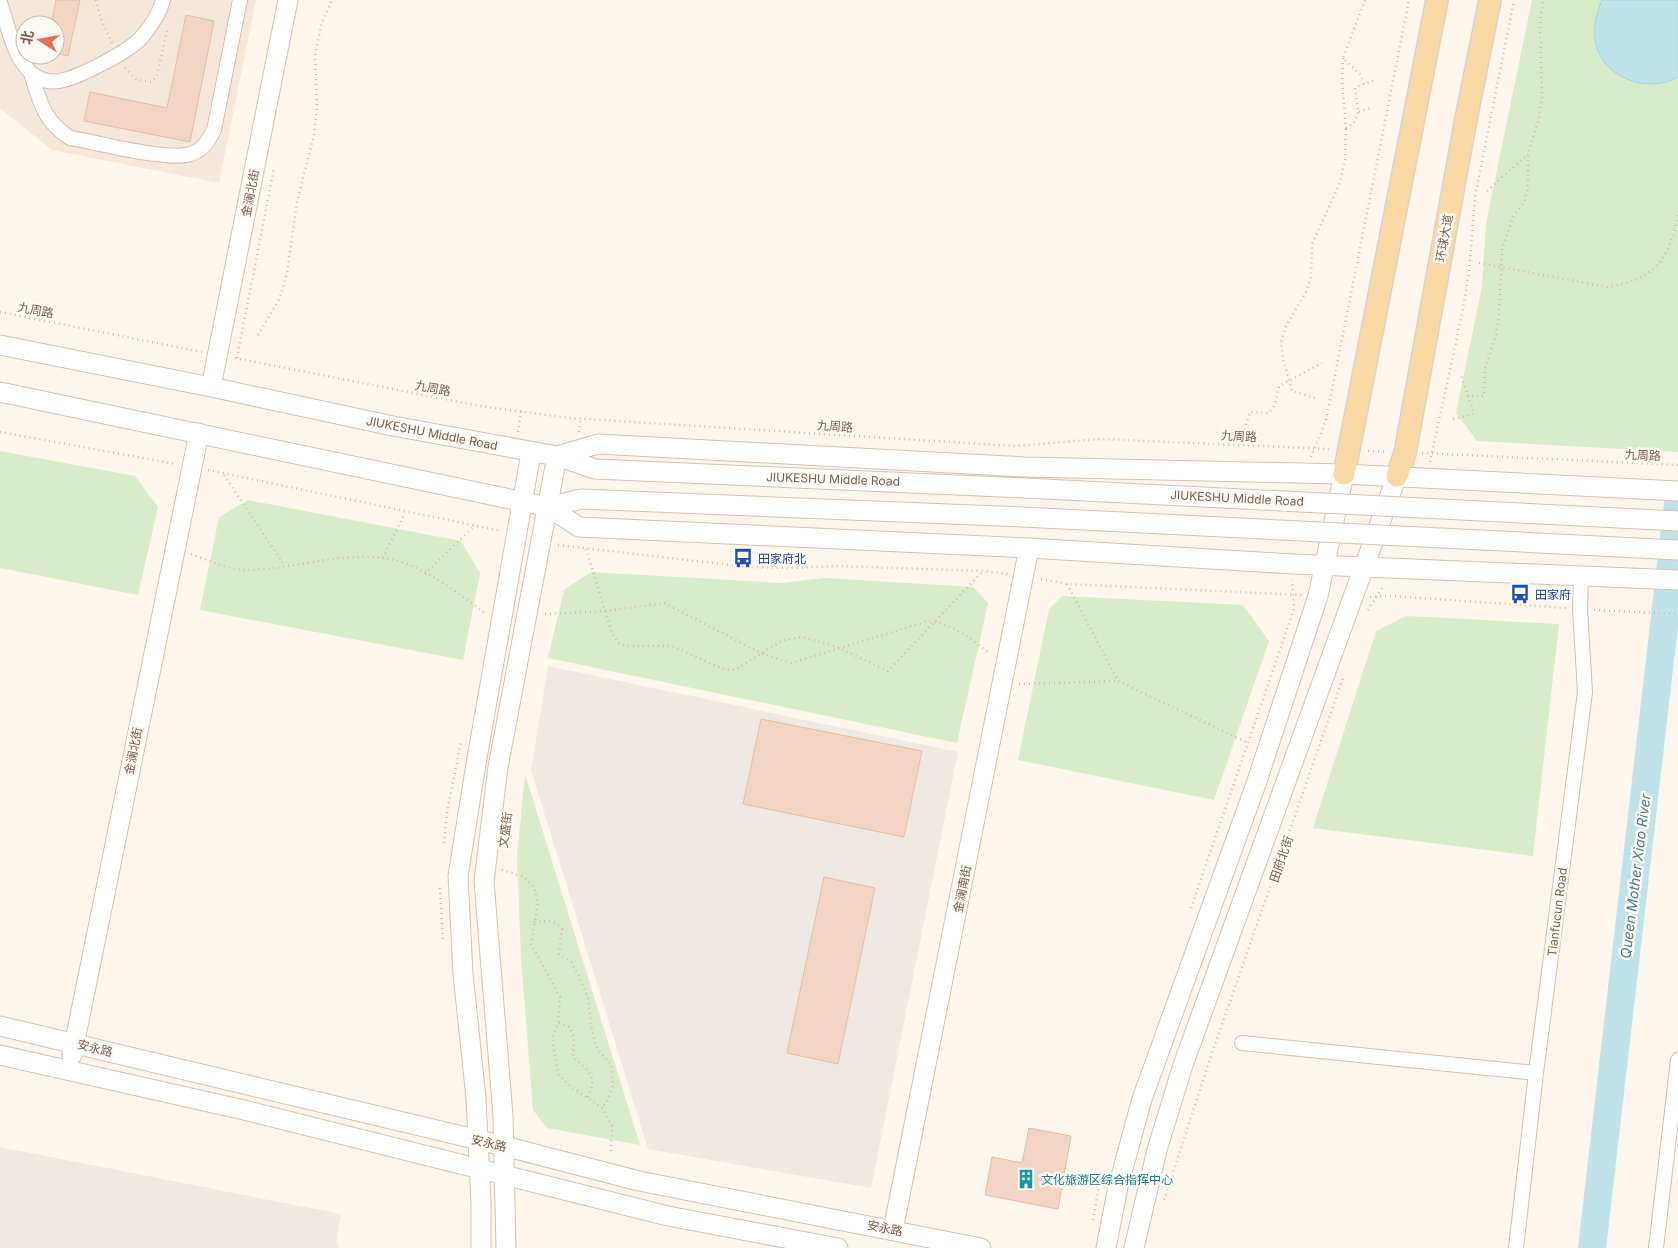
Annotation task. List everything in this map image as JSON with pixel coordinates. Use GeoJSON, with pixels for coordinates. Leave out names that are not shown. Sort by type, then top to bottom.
{"type":"FeatureCollection","features":[{"type":"Feature","properties":{"kind":"main road","name":"金澜北街"},"geometry":{"type":"LineString","coordinates":[[211,387],[288,0]]}},
{"type":"Feature","properties":{"kind":"main road"},"geometry":{"type":"LineString","coordinates":[[1106,1248],[1118,1187],[1142,1098],[1256,784],[1318,596],[1350,450],[1437,0]]}},
{"type":"Feature","properties":{"kind":"main road","name":"环球大道"},"geometry":{"type":"LineString","coordinates":[[1398,476],[1405,452],[1464,128],[1490,0]]}},
{"type":"Feature","properties":{"kind":"main road","name":"JIUKESHU Middle Road"},"geometry":{"type":"LineString","coordinates":[[0,346],[531,453],[557,456],[595,469],[1025,488],[1678,521]]}},
{"type":"Feature","properties":{"kind":"main road"},"geometry":{"type":"LineString","coordinates":[[0,392],[523,501],[548,507],[579,527],[1029,548],[1325,566],[1364,566],[1678,580]]}},
{"type":"Feature","properties":{"kind":"main road","name":"金澜北街"},"geometry":{"type":"LineString","coordinates":[[69,1071],[199,432]]}},
{"type":"Feature","properties":{"kind":"main road"},"geometry":{"type":"LineString","coordinates":[[557,456],[598,444],[1025,467],[1344,474],[1678,491]]}},
{"type":"Feature","properties":{"kind":"main road"},"geometry":{"type":"LineString","coordinates":[[481,1248],[476,1098],[463,974],[458,876],[531,453]]}},
{"type":"Feature","properties":{"kind":"main road","name":"文盛街"},"geometry":{"type":"LineString","coordinates":[[506,1248],[506,1174],[484,881],[498,767],[557,456]]}},
{"type":"Feature","properties":{"kind":"main road","name":"田府北街"},"geometry":{"type":"LineString","coordinates":[[1134,1248],[1156,1150],[1183,1065],[1398,476]]}},
{"type":"Feature","properties":{"kind":"main road"},"geometry":{"type":"LineString","coordinates":[[548,507],[581,499],[1022,517],[1678,550]]}},
{"type":"Feature","properties":{"kind":"main road","name":"金澜南街"},"geometry":{"type":"LineString","coordinates":[[894,1230],[1029,548]]}},
{"type":"Feature","properties":{"kind":"main road","name":"安永路"},"geometry":{"type":"LineString","coordinates":[[0,1026],[504,1146],[639,1181],[981,1248]]}},
{"type":"Feature","properties":{"kind":"main road"},"geometry":{"type":"LineString","coordinates":[[0,1055],[244,1110],[668,1216],[838,1248]]}},
{"type":"Feature","properties":{"kind":"street"},"geometry":{"type":"LineString","coordinates":[[31,73],[46,81],[58,82],[117,55],[140,39],[152,23],[163,0]]}},
{"type":"Feature","properties":{"kind":"street"},"geometry":{"type":"LineString","coordinates":[[0,3],[20,57],[31,73],[46,116],[58,130],[70,138],[167,155],[188,156],[199,151],[208,142],[214,130],[240,0]]}},
{"type":"Feature","properties":{"kind":"street","name":"Tianfucun Road"},"geometry":{"type":"LineString","coordinates":[[1516,1248],[1536,1073],[1585,692],[1580,609],[1581,575]]}},
{"type":"Feature","properties":{"kind":"street"},"geometry":{"type":"LineString","coordinates":[[1242,1043],[1536,1073]]}},
{"type":"Feature","properties":{"kind":"street"},"geometry":{"type":"LineString","coordinates":[[1656,1248],[1678,1060]]}},
{"type":"Feature","properties":{"kind":"path"},"geometry":{"type":"LineString","coordinates":[[96,0],[100,19],[117,55],[127,72],[137,80],[150,82],[157,76],[167,28]]}},
{"type":"Feature","properties":{"kind":"path"},"geometry":{"type":"LineString","coordinates":[[258,335],[280,298],[288,273],[297,202],[314,135],[317,107],[315,55],[322,22],[332,0]]}},
{"type":"Feature","properties":{"kind":"path"},"geometry":{"type":"LineString","coordinates":[[1315,398],[1292,391],[1282,358],[1281,343],[1284,328],[1306,292],[1310,277],[1312,244],[1339,185],[1345,160],[1346,128],[1342,81],[1343,58],[1365,0]]}},
{"type":"Feature","properties":{"kind":"path"},"geometry":{"type":"LineString","coordinates":[[1302,474],[1326,420],[1409,0]]}},
{"type":"Feature","properties":{"kind":"path"},"geometry":{"type":"LineString","coordinates":[[1426,478],[1462,314],[1469,272],[1475,197],[1514,0]]}},
{"type":"Feature","properties":{"kind":"path"},"geometry":{"type":"LineString","coordinates":[[1468,396],[1484,396],[1485,368],[1499,316],[1502,249],[1513,217],[1524,202],[1528,188],[1528,154],[1539,118],[1542,96],[1540,23],[1542,0]]}},
{"type":"Feature","properties":{"kind":"path"},"geometry":{"type":"LineString","coordinates":[[1343,58],[1361,75],[1364,84]]}},
{"type":"Feature","properties":{"kind":"path"},"geometry":{"type":"LineString","coordinates":[[1346,128],[1354,123],[1358,112],[1355,88],[1376,80]]}},
{"type":"Feature","properties":{"kind":"path"},"geometry":{"type":"LineString","coordinates":[[1358,112],[1371,108]]}},
{"type":"Feature","properties":{"kind":"path"},"geometry":{"type":"LineString","coordinates":[[1487,191],[1528,154]]}},
{"type":"Feature","properties":{"kind":"path"},"geometry":{"type":"LineString","coordinates":[[237,358],[274,164]]}},
{"type":"Feature","properties":{"kind":"path"},"geometry":{"type":"LineString","coordinates":[[1479,263],[1607,287],[1624,284],[1642,277],[1663,261],[1674,236],[1678,214]]}},
{"type":"Feature","properties":{"kind":"path","name":"九周路"},"geometry":{"type":"LineString","coordinates":[[0,312],[480,406],[581,418],[1015,446],[1100,439],[1678,465]]}},
{"type":"Feature","properties":{"kind":"path"},"geometry":{"type":"LineString","coordinates":[[1240,444],[1250,412],[1268,413],[1274,406],[1279,386],[1289,378],[1322,363]]}},
{"type":"Feature","properties":{"kind":"path"},"geometry":{"type":"LineString","coordinates":[[1453,419],[1474,414],[1461,375]]}},
{"type":"Feature","properties":{"kind":"path"},"geometry":{"type":"LineString","coordinates":[[575,451],[581,418]]}},
{"type":"Feature","properties":{"kind":"path"},"geometry":{"type":"LineString","coordinates":[[224,474],[285,566]]}},
{"type":"Feature","properties":{"kind":"path"},"geometry":{"type":"LineString","coordinates":[[382,558],[405,513]]}},
{"type":"Feature","properties":{"kind":"path"},"geometry":{"type":"LineString","coordinates":[[557,554],[564,519]]}},
{"type":"Feature","properties":{"kind":"path"},"geometry":{"type":"LineString","coordinates":[[425,574],[474,526]]}},
{"type":"Feature","properties":{"kind":"path"},"geometry":{"type":"LineString","coordinates":[[174,548],[244,570],[355,558],[382,558],[397,561],[425,574],[486,614]]}},
{"type":"Feature","properties":{"kind":"path"},"geometry":{"type":"LineString","coordinates":[[586,549],[604,611],[618,643],[626,646],[672,646],[723,669],[735,670],[784,640],[803,636],[837,647],[888,671],[983,571]]}},
{"type":"Feature","properties":{"kind":"path"},"geometry":{"type":"LineString","coordinates":[[1366,613],[1393,568]]}},
{"type":"Feature","properties":{"kind":"path"},"geometry":{"type":"LineString","coordinates":[[1067,584],[1118,681]]}},
{"type":"Feature","properties":{"kind":"path"},"geometry":{"type":"LineString","coordinates":[[546,606],[545,614],[604,611],[664,603],[763,654],[791,663],[837,647],[925,622],[936,622],[954,628],[989,652]]}},
{"type":"Feature","properties":{"kind":"path"},"geometry":{"type":"LineString","coordinates":[[1604,610],[1678,614]]}},
{"type":"Feature","properties":{"kind":"path","name":"田府北街"},"geometry":{"type":"LineString","coordinates":[[1164,1201],[1211,1056],[1344,676]]}},
{"type":"Feature","properties":{"kind":"path"},"geometry":{"type":"LineString","coordinates":[[1019,684],[1118,681],[1248,743]]}},
{"type":"Feature","properties":{"kind":"path"},"geometry":{"type":"LineString","coordinates":[[499,876],[500,870],[524,877],[534,887],[538,904],[531,944],[560,997],[558,1022],[552,1037],[558,1074],[602,1108],[612,1126],[612,1154]]}},
{"type":"Feature","properties":{"kind":"path"},"geometry":{"type":"LineString","coordinates":[[534,922],[550,920],[560,926],[562,929],[559,954],[571,962],[588,998],[592,1031],[597,1048],[611,1064],[613,1085],[602,1108]]}},
{"type":"Feature","properties":{"kind":"path"},"geometry":{"type":"LineString","coordinates":[[558,1022],[570,1027],[574,1038],[573,1057],[593,1077],[594,1087],[587,1098]]}},
{"type":"Feature","properties":{"kind":"shaded area"},"geometry":{"type":"Polygon","coordinates":[[[0,0],[256,0],[219,183],[52,150],[0,108],[0,0]]]}},
{"type":"Feature","properties":{"kind":"shaded area"},"geometry":{"type":"Polygon","coordinates":[[[548,666],[958,752],[871,1188],[648,1149],[531,770],[548,666]]]}},
{"type":"Feature","properties":{"kind":"shaded area"},"geometry":{"type":"Polygon","coordinates":[[[0,1147],[341,1214],[337,1239],[339,1248],[0,1248],[0,1147]]]}},
{"type":"Feature","properties":{"kind":"green space"},"geometry":{"type":"Polygon","coordinates":[[[1532,0],[1678,0],[1678,452],[1477,441],[1456,413],[1482,286],[1486,223],[1532,0]]]}},
{"type":"Feature","properties":{"kind":"green space"},"geometry":{"type":"Polygon","coordinates":[[[0,451],[135,476],[158,507],[138,595],[0,568],[0,451]]]}},
{"type":"Feature","properties":{"kind":"green space"},"geometry":{"type":"Polygon","coordinates":[[[248,500],[461,541],[480,573],[463,660],[200,610],[219,517],[248,500]]]}},
{"type":"Feature","properties":{"kind":"green space"},"geometry":{"type":"Polygon","coordinates":[[[591,572],[781,583],[824,578],[973,587],[988,603],[957,743],[548,658],[564,590],[591,572]]]}},
{"type":"Feature","properties":{"kind":"green space"},"geometry":{"type":"Polygon","coordinates":[[[1062,596],[1243,605],[1269,641],[1214,800],[1018,760],[1049,609],[1062,596]]]}},
{"type":"Feature","properties":{"kind":"green space"},"geometry":{"type":"Polygon","coordinates":[[[1406,616],[1559,624],[1533,856],[1313,828],[1376,631],[1406,616]]]}},
{"type":"Feature","properties":{"kind":"green space"},"geometry":{"type":"Polygon","coordinates":[[[525,774],[640,1145],[547,1128],[533,1110],[521,959],[517,856],[525,774]]]}},
{"type":"Feature","properties":{"kind":"water"},"geometry":{"type":"Polygon","coordinates":[[[1602,0],[1678,0],[1678,77],[1657,84],[1645,84],[1623,77],[1605,63],[1599,53],[1595,40],[1597,13],[1602,0]]]}},
{"type":"Feature","properties":{"kind":"building"},"geometry":{"type":"Polygon","coordinates":[[[56,0],[80,0],[68,56],[65,55],[65,15],[53,15],[56,0]]]}},
{"type":"Feature","properties":{"kind":"building"},"geometry":{"type":"Polygon","coordinates":[[[186,15],[214,21],[190,142],[84,121],[90,92],[167,108],[186,15]]]}},
{"type":"Feature","properties":{"kind":"building"},"geometry":{"type":"Polygon","coordinates":[[[761,719],[922,751],[904,837],[743,804],[761,719]]]}},
{"type":"Feature","properties":{"kind":"building"},"geometry":{"type":"Polygon","coordinates":[[[824,877],[875,888],[838,1064],[787,1053],[824,877]]]}},
{"type":"Feature","properties":{"kind":"building","name":"文化旅游区综合指挥中心"},"geometry":{"type":"Polygon","coordinates":[[[1029,1128],[1071,1136],[1058,1209],[985,1195],[992,1157],[1022,1163],[1029,1128]]]}},
{"type":"Feature","properties":{"kind":"waterway","name":"Queen Mother Xiao River"},"geometry":{"type":"LineString","coordinates":[[1592,1248],[1678,504]]}},
{"type":"Feature","properties":{"kind":"place","name":"田家府北"},"geometry":{"type":"Point","coordinates":[743,558]}},
{"type":"Feature","properties":{"kind":"place","name":"田家府"},"geometry":{"type":"Point","coordinates":[1520,594]}},
{"type":"Feature","properties":{"kind":"place","name":"文化旅游区综合指挥中心"},"geometry":{"type":"Point","coordinates":[1026,1179]}}]}
